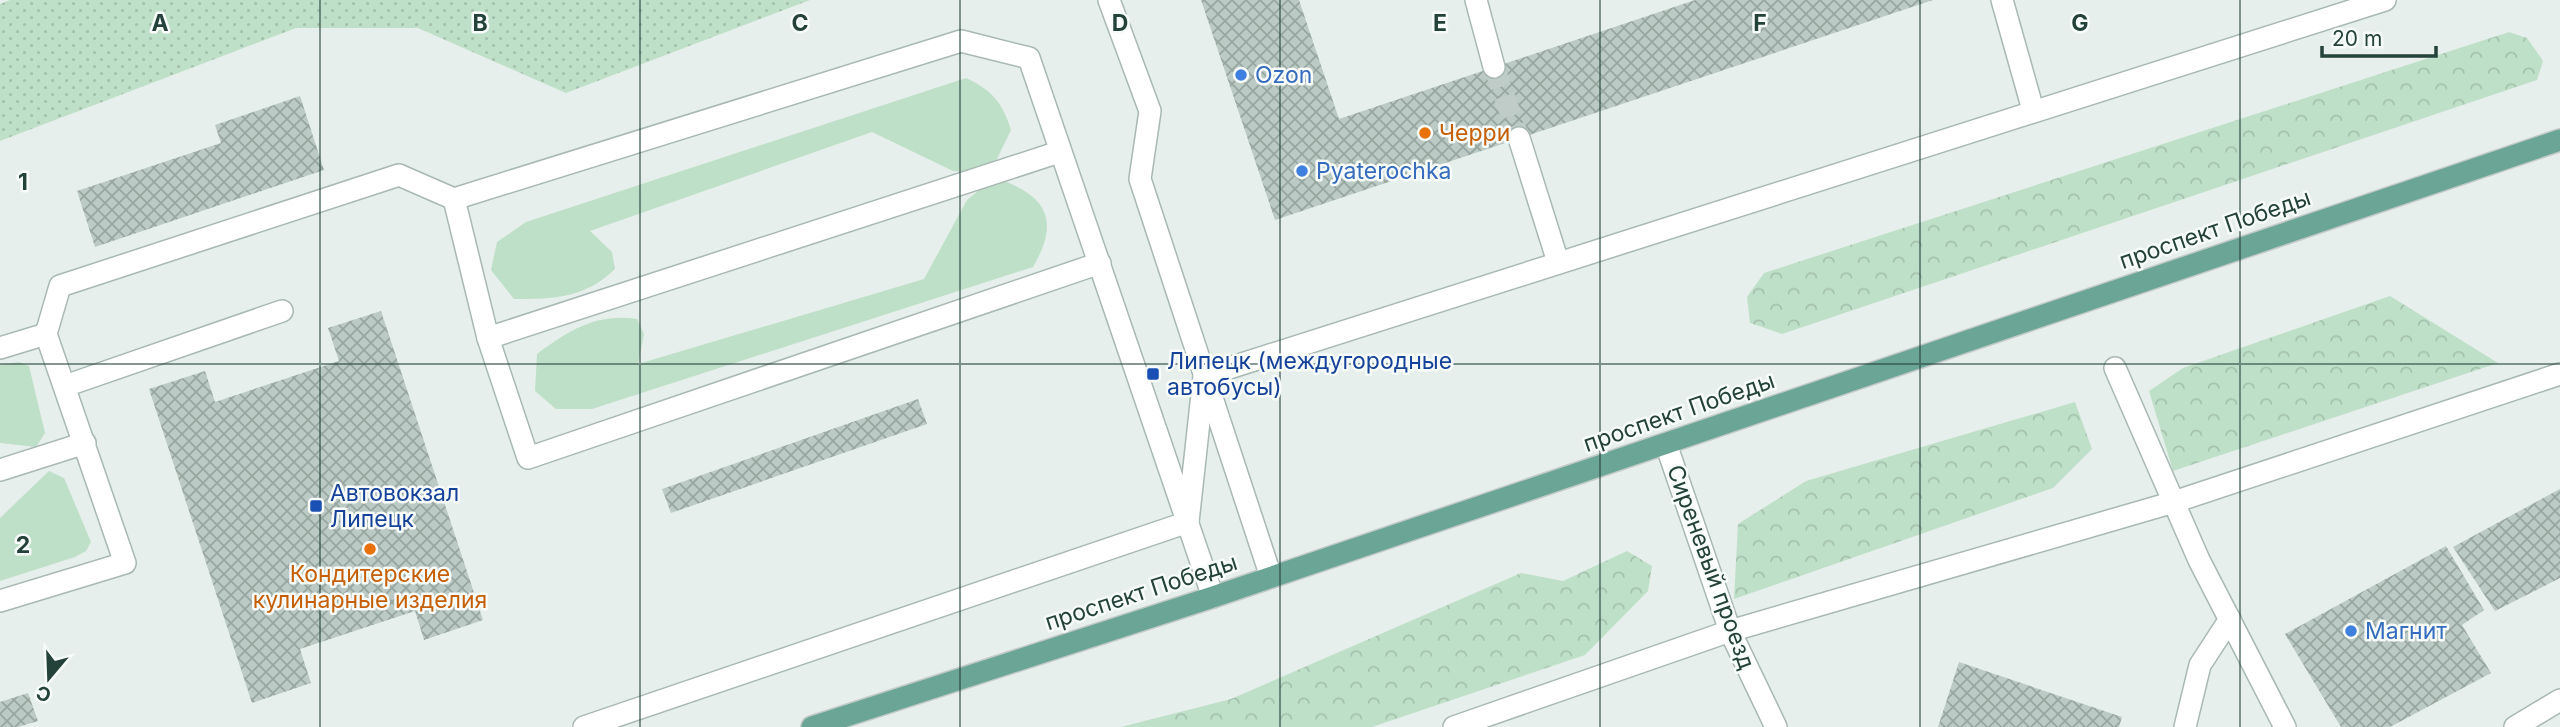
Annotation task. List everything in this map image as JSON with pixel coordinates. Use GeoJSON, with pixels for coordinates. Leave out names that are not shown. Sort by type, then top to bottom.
{"type":"FeatureCollection","features":[{"type":"Feature","properties":{"kind":"main road","name":"проспект Победы"},"geometry":{"type":"LineString","coordinates":[[812,727],[1213,597],[2560,140]]}},
{"type":"Feature","properties":{"kind":"street"},"geometry":{"type":"LineString","coordinates":[[1110,0],[1150,111],[1140,179],[1271,577]]}},
{"type":"Feature","properties":{"kind":"street"},"geometry":{"type":"LineString","coordinates":[[1476,0],[1494,67]]}},
{"type":"Feature","properties":{"kind":"street"},"geometry":{"type":"LineString","coordinates":[[2002,0],[2033,110]]}},
{"type":"Feature","properties":{"kind":"street"},"geometry":{"type":"LineString","coordinates":[[1204,376],[2033,110],[2335,8],[2385,0]]}},
{"type":"Feature","properties":{"kind":"street"},"geometry":{"type":"LineString","coordinates":[[0,601],[125,563],[46,334],[60,286],[399,175],[454,199],[961,41],[1029,58],[1213,597]]}},
{"type":"Feature","properties":{"kind":"street"},"geometry":{"type":"LineString","coordinates":[[1519,138],[1558,262]]}},
{"type":"Feature","properties":{"kind":"street"},"geometry":{"type":"LineString","coordinates":[[488,338],[1059,152]]}},
{"type":"Feature","properties":{"kind":"street"},"geometry":{"type":"LineString","coordinates":[[454,199],[488,338],[528,458],[1100,263]]}},
{"type":"Feature","properties":{"kind":"street"},"geometry":{"type":"LineString","coordinates":[[65,386],[282,311]]}},
{"type":"Feature","properties":{"kind":"street"},"geometry":{"type":"LineString","coordinates":[[0,348],[46,334]]}},
{"type":"Feature","properties":{"kind":"street"},"geometry":{"type":"LineString","coordinates":[[2115,368],[2199,560],[2285,727]]}},
{"type":"Feature","properties":{"kind":"street"},"geometry":{"type":"LineString","coordinates":[[1454,727],[1730,631],[2174,502],[2560,374]]}},
{"type":"Feature","properties":{"kind":"street"},"geometry":{"type":"LineString","coordinates":[[1188,522],[1204,376]]}},
{"type":"Feature","properties":{"kind":"street"},"geometry":{"type":"LineString","coordinates":[[0,470],[85,443]]}},
{"type":"Feature","properties":{"kind":"street","name":"Сиреневый проезд"},"geometry":{"type":"LineString","coordinates":[[1666,444],[1730,631],[1776,727]]}},
{"type":"Feature","properties":{"kind":"street"},"geometry":{"type":"LineString","coordinates":[[584,727],[1188,522]]}},
{"type":"Feature","properties":{"kind":"street"},"geometry":{"type":"LineString","coordinates":[[2185,727],[2200,665],[2230,619]]}},
{"type":"Feature","properties":{"kind":"street"},"geometry":{"type":"LineString","coordinates":[[2515,727],[2560,700]]}},
{"type":"Feature","properties":{"kind":"green space"},"geometry":{"type":"Polygon","coordinates":[[[10,0],[810,0],[566,93],[418,28],[296,28],[0,141],[0,4],[10,0]]]}},
{"type":"Feature","properties":{"kind":"green space"},"geometry":{"type":"Polygon","coordinates":[[[2509,32],[2527,38],[2543,61],[2537,80],[1782,334],[1750,323],[1747,297],[1764,273],[2509,32]]]}},
{"type":"Feature","properties":{"kind":"green space"},"geometry":{"type":"Polygon","coordinates":[[[966,78],[983,87],[995,98],[1011,130],[994,165],[975,172],[953,171],[872,132],[590,231],[612,252],[615,269],[604,279],[581,291],[555,297],[514,299],[491,270],[497,242],[526,222],[966,78]]]}},
{"type":"Feature","properties":{"kind":"green space"},"geometry":{"type":"Polygon","coordinates":[[[1004,181],[1031,196],[1045,215],[1045,238],[1033,267],[592,409],[556,409],[535,391],[537,354],[571,331],[596,321],[637,319],[644,334],[638,364],[924,279],[967,200],[984,186],[1004,181]]]}},
{"type":"Feature","properties":{"kind":"green space"},"geometry":{"type":"Polygon","coordinates":[[[2390,296],[2498,363],[2173,471],[2149,391],[2183,368],[2390,296]]]}},
{"type":"Feature","properties":{"kind":"green space"},"geometry":{"type":"Polygon","coordinates":[[[19,362],[29,366],[45,433],[36,447],[0,443],[0,365],[19,362]]]}},
{"type":"Feature","properties":{"kind":"green space"},"geometry":{"type":"Polygon","coordinates":[[[2075,402],[2092,449],[2053,488],[1734,599],[1738,524],[1806,481],[2075,402]]]}},
{"type":"Feature","properties":{"kind":"green space"},"geometry":{"type":"Polygon","coordinates":[[[49,471],[64,478],[91,542],[86,551],[75,557],[0,581],[0,518],[49,471]]]}},
{"type":"Feature","properties":{"kind":"green space"},"geometry":{"type":"Polygon","coordinates":[[[1627,551],[1652,566],[1648,591],[1585,655],[1372,727],[1121,727],[1231,699],[1521,573],[1563,581],[1627,551]]]}},
{"type":"Feature","properties":{"kind":"building"},"geometry":{"type":"Polygon","coordinates":[[[1201,0],[1299,0],[1339,119],[1695,0],[1933,0],[1275,220],[1201,0]]]}},
{"type":"Feature","properties":{"kind":"building"},"geometry":{"type":"Polygon","coordinates":[[[300,96],[324,170],[95,247],[77,191],[221,143],[215,125],[300,96]]]}},
{"type":"Feature","properties":{"kind":"building","name":"Автовокзал Липецк"},"geometry":{"type":"Polygon","coordinates":[[[381,311],[483,620],[424,640],[415,611],[300,649],[311,683],[252,703],[149,389],[205,371],[215,402],[339,361],[328,328],[381,311]]]}},
{"type":"Feature","properties":{"kind":"building"},"geometry":{"type":"Polygon","coordinates":[[[918,399],[927,424],[671,513],[662,489],[918,399]]]}},
{"type":"Feature","properties":{"kind":"building"},"geometry":{"type":"Polygon","coordinates":[[[2560,489],[2560,578],[2495,611],[2453,547],[2560,489]]]}},
{"type":"Feature","properties":{"kind":"building"},"geometry":{"type":"Polygon","coordinates":[[[2446,546],[2484,610],[2462,625],[2491,673],[2390,727],[2341,727],[2285,634],[2446,546]]]}},
{"type":"Feature","properties":{"kind":"building"},"geometry":{"type":"Polygon","coordinates":[[[1959,662],[2122,717],[2119,727],[1938,727],[1959,662]]]}},
{"type":"Feature","properties":{"kind":"building"},"geometry":{"type":"Polygon","coordinates":[[[28,693],[38,721],[18,727],[0,727],[0,702],[28,693]]]}},
{"type":"Feature","properties":{"kind":"tunnel"},"geometry":{"type":"LineString","coordinates":[[1494,67],[1519,138]]}},
{"type":"Feature","properties":{"kind":"place","name":"Ozon"},"geometry":{"type":"Point","coordinates":[1241,75]}},
{"type":"Feature","properties":{"kind":"place","name":"Черри"},"geometry":{"type":"Point","coordinates":[1425,133]}},
{"type":"Feature","properties":{"kind":"place","name":"Pyaterochka"},"geometry":{"type":"Point","coordinates":[1302,171]}},
{"type":"Feature","properties":{"kind":"place","name":"Липецк (междугородные автобусы)"},"geometry":{"type":"Point","coordinates":[1153,374]}},
{"type":"Feature","properties":{"kind":"place","name":"Автовокзал Липецк"},"geometry":{"type":"Point","coordinates":[316,506]}},
{"type":"Feature","properties":{"kind":"place","name":"Кондитерские кулинарные изделия"},"geometry":{"type":"Point","coordinates":[370,549]}},
{"type":"Feature","properties":{"kind":"place","name":"Магнит"},"geometry":{"type":"Point","coordinates":[2351,631]}}]}
